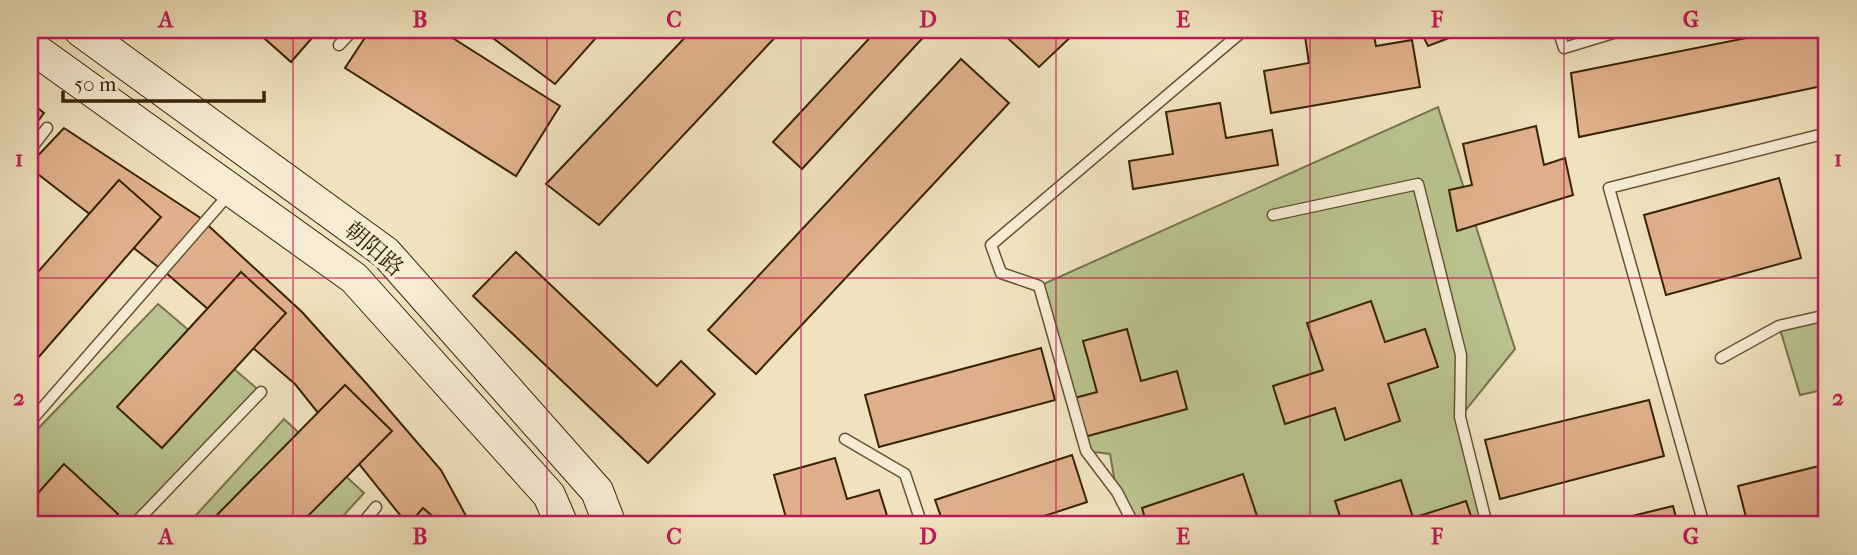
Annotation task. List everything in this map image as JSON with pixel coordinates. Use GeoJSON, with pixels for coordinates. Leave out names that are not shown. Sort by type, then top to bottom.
{"type":"FeatureCollection","features":[{"type":"Feature","properties":{"kind":"main road","name":"朝阳路"},"geometry":{"type":"LineString","coordinates":[[80,30],[386,253],[597,491],[610,525]]}},
{"type":"Feature","properties":{"kind":"main road","name":"朝阳路"},"geometry":{"type":"LineString","coordinates":[[30,46],[354,278],[550,495],[562,525]]}},
{"type":"Feature","properties":{"kind":"lane"},"geometry":{"type":"LineString","coordinates":[[339,45],[353,30]]}},
{"type":"Feature","properties":{"kind":"lane"},"geometry":{"type":"LineString","coordinates":[[1134,525],[1117,492],[1086,450],[1039,286],[1001,273],[991,244],[1244,30]]}},
{"type":"Feature","properties":{"kind":"lane"},"geometry":{"type":"LineString","coordinates":[[1558,30],[1564,48],[1623,30]]}},
{"type":"Feature","properties":{"kind":"lane"},"geometry":{"type":"LineString","coordinates":[[30,150],[47,128]]}},
{"type":"Feature","properties":{"kind":"lane"},"geometry":{"type":"LineString","coordinates":[[1704,525],[1609,188],[1827,133]]}},
{"type":"Feature","properties":{"kind":"lane"},"geometry":{"type":"LineString","coordinates":[[1273,215],[1418,184],[1461,355],[1460,417],[1487,525]]}},
{"type":"Feature","properties":{"kind":"lane"},"geometry":{"type":"LineString","coordinates":[[30,422],[232,191]]}},
{"type":"Feature","properties":{"kind":"lane"},"geometry":{"type":"LineString","coordinates":[[1721,358],[1779,326],[1827,315]]}},
{"type":"Feature","properties":{"kind":"lane"},"geometry":{"type":"LineString","coordinates":[[133,525],[261,392]]}},
{"type":"Feature","properties":{"kind":"lane"},"geometry":{"type":"LineString","coordinates":[[845,439],[905,474],[922,525]]}},
{"type":"Feature","properties":{"kind":"lane"},"geometry":{"type":"LineString","coordinates":[[361,525],[376,507]]}},
{"type":"Feature","properties":{"kind":"lane"},"geometry":{"type":"LineString","coordinates":[[143,514],[153,525]]}},
{"type":"Feature","properties":{"kind":"green space"},"geometry":{"type":"Polygon","coordinates":[[[1438,107],[1515,349],[1460,417],[1487,525],[1132,525],[1118,500],[1110,454],[1086,451],[1039,286],[1438,107]]]}},
{"type":"Feature","properties":{"kind":"green space"},"geometry":{"type":"Polygon","coordinates":[[[158,304],[261,392],[133,525],[30,525],[30,437],[158,304]]]}},
{"type":"Feature","properties":{"kind":"green space"},"geometry":{"type":"Polygon","coordinates":[[[1827,315],[1827,389],[1800,395],[1779,326],[1827,315]]]}},
{"type":"Feature","properties":{"kind":"green space"},"geometry":{"type":"Polygon","coordinates":[[[284,419],[364,493],[335,525],[187,525],[284,419]]]}},
{"type":"Feature","properties":{"kind":"building"},"geometry":{"type":"Polygon","coordinates":[[[255,30],[319,30],[291,62],[255,30]]]}},
{"type":"Feature","properties":{"kind":"building"},"geometry":{"type":"Polygon","coordinates":[[[370,30],[440,30],[560,106],[516,176],[345,68],[370,30]]]}},
{"type":"Feature","properties":{"kind":"building"},"geometry":{"type":"Polygon","coordinates":[[[482,30],[603,30],[555,84],[482,30]]]}},
{"type":"Feature","properties":{"kind":"building"},"geometry":{"type":"Polygon","coordinates":[[[692,30],[782,30],[599,225],[546,184],[692,30]]]}},
{"type":"Feature","properties":{"kind":"building"},"geometry":{"type":"Polygon","coordinates":[[[877,30],[930,30],[802,169],[773,142],[877,30]]]}},
{"type":"Feature","properties":{"kind":"building"},"geometry":{"type":"Polygon","coordinates":[[[999,30],[1078,30],[1039,67],[999,30]]]}},
{"type":"Feature","properties":{"kind":"building"},"geometry":{"type":"Polygon","coordinates":[[[1304,30],[1373,30],[1376,46],[1412,40],[1420,87],[1271,113],[1264,71],[1309,63],[1304,30]]]}},
{"type":"Feature","properties":{"kind":"building"},"geometry":{"type":"Polygon","coordinates":[[[1420,30],[1470,30],[1428,46],[1420,30]]]}},
{"type":"Feature","properties":{"kind":"building"},"geometry":{"type":"Polygon","coordinates":[[[1786,30],[1819,30],[1827,67],[1827,85],[1579,137],[1571,73],[1786,30]]]}},
{"type":"Feature","properties":{"kind":"building"},"geometry":{"type":"Polygon","coordinates":[[[961,59],[1009,103],[756,374],[708,330],[961,59]]]}},
{"type":"Feature","properties":{"kind":"building"},"geometry":{"type":"Polygon","coordinates":[[[30,102],[44,113],[30,132],[30,102]]]}},
{"type":"Feature","properties":{"kind":"building"},"geometry":{"type":"Polygon","coordinates":[[[1220,103],[1226,138],[1272,130],[1278,165],[1133,189],[1129,161],[1173,154],[1166,112],[1220,103]]]}},
{"type":"Feature","properties":{"kind":"building"},"geometry":{"type":"Polygon","coordinates":[[[1536,126],[1544,165],[1565,158],[1573,195],[1457,231],[1449,190],[1472,185],[1463,144],[1536,126]]]}},
{"type":"Feature","properties":{"kind":"building"},"geometry":{"type":"Polygon","coordinates":[[[64,128],[199,217],[302,312],[441,470],[471,525],[408,525],[295,384],[166,273],[30,168],[30,164],[64,128]]]}},
{"type":"Feature","properties":{"kind":"building"},"geometry":{"type":"Polygon","coordinates":[[[1779,178],[1801,258],[1666,295],[1644,215],[1779,178]]]}},
{"type":"Feature","properties":{"kind":"building"},"geometry":{"type":"Polygon","coordinates":[[[119,180],[161,217],[30,367],[30,281],[119,180]]]}},
{"type":"Feature","properties":{"kind":"building"},"geometry":{"type":"Polygon","coordinates":[[[516,252],[657,386],[681,361],[715,394],[648,463],[473,296],[516,252]]]}},
{"type":"Feature","properties":{"kind":"building"},"geometry":{"type":"Polygon","coordinates":[[[241,272],[286,313],[162,448],[117,407],[241,272]]]}},
{"type":"Feature","properties":{"kind":"building"},"geometry":{"type":"Polygon","coordinates":[[[1371,301],[1385,342],[1425,329],[1438,367],[1388,384],[1400,421],[1345,440],[1335,408],[1285,424],[1273,386],[1323,370],[1307,323],[1371,301]]]}},
{"type":"Feature","properties":{"kind":"building"},"geometry":{"type":"Polygon","coordinates":[[[1127,329],[1141,381],[1177,371],[1187,409],[1077,439],[1067,400],[1097,392],[1083,341],[1127,329]]]}},
{"type":"Feature","properties":{"kind":"building"},"geometry":{"type":"Polygon","coordinates":[[[1041,348],[1055,400],[879,447],[865,395],[1041,348]]]}},
{"type":"Feature","properties":{"kind":"building"},"geometry":{"type":"Polygon","coordinates":[[[345,385],[392,431],[299,525],[207,525],[345,385]]]}},
{"type":"Feature","properties":{"kind":"building"},"geometry":{"type":"Polygon","coordinates":[[[1649,400],[1664,456],[1500,499],[1485,440],[1649,400]]]}},
{"type":"Feature","properties":{"kind":"building"},"geometry":{"type":"Polygon","coordinates":[[[1072,455],[1087,502],[1017,525],[944,525],[935,500],[1072,455]]]}},
{"type":"Feature","properties":{"kind":"building"},"geometry":{"type":"Polygon","coordinates":[[[835,458],[847,499],[879,490],[890,525],[788,525],[774,475],[835,458]]]}},
{"type":"Feature","properties":{"kind":"building"},"geometry":{"type":"Polygon","coordinates":[[[64,464],[118,514],[108,525],[30,525],[30,502],[64,464]]]}},
{"type":"Feature","properties":{"kind":"building"},"geometry":{"type":"Polygon","coordinates":[[[1827,464],[1827,525],[1748,525],[1738,486],[1827,464]]]}},
{"type":"Feature","properties":{"kind":"building"},"geometry":{"type":"Polygon","coordinates":[[[1243,474],[1258,519],[1239,525],[1147,525],[1142,508],[1243,474]]]}},
{"type":"Feature","properties":{"kind":"building"},"geometry":{"type":"Polygon","coordinates":[[[1401,480],[1413,518],[1466,501],[1474,525],[1343,525],[1335,501],[1401,480]]]}},
{"type":"Feature","properties":{"kind":"building"},"geometry":{"type":"Polygon","coordinates":[[[1673,506],[1678,525],[1595,525],[1673,506]]]}},
{"type":"Feature","properties":{"kind":"building"},"geometry":{"type":"Polygon","coordinates":[[[423,508],[443,525],[408,525],[423,508]]]}}]}
